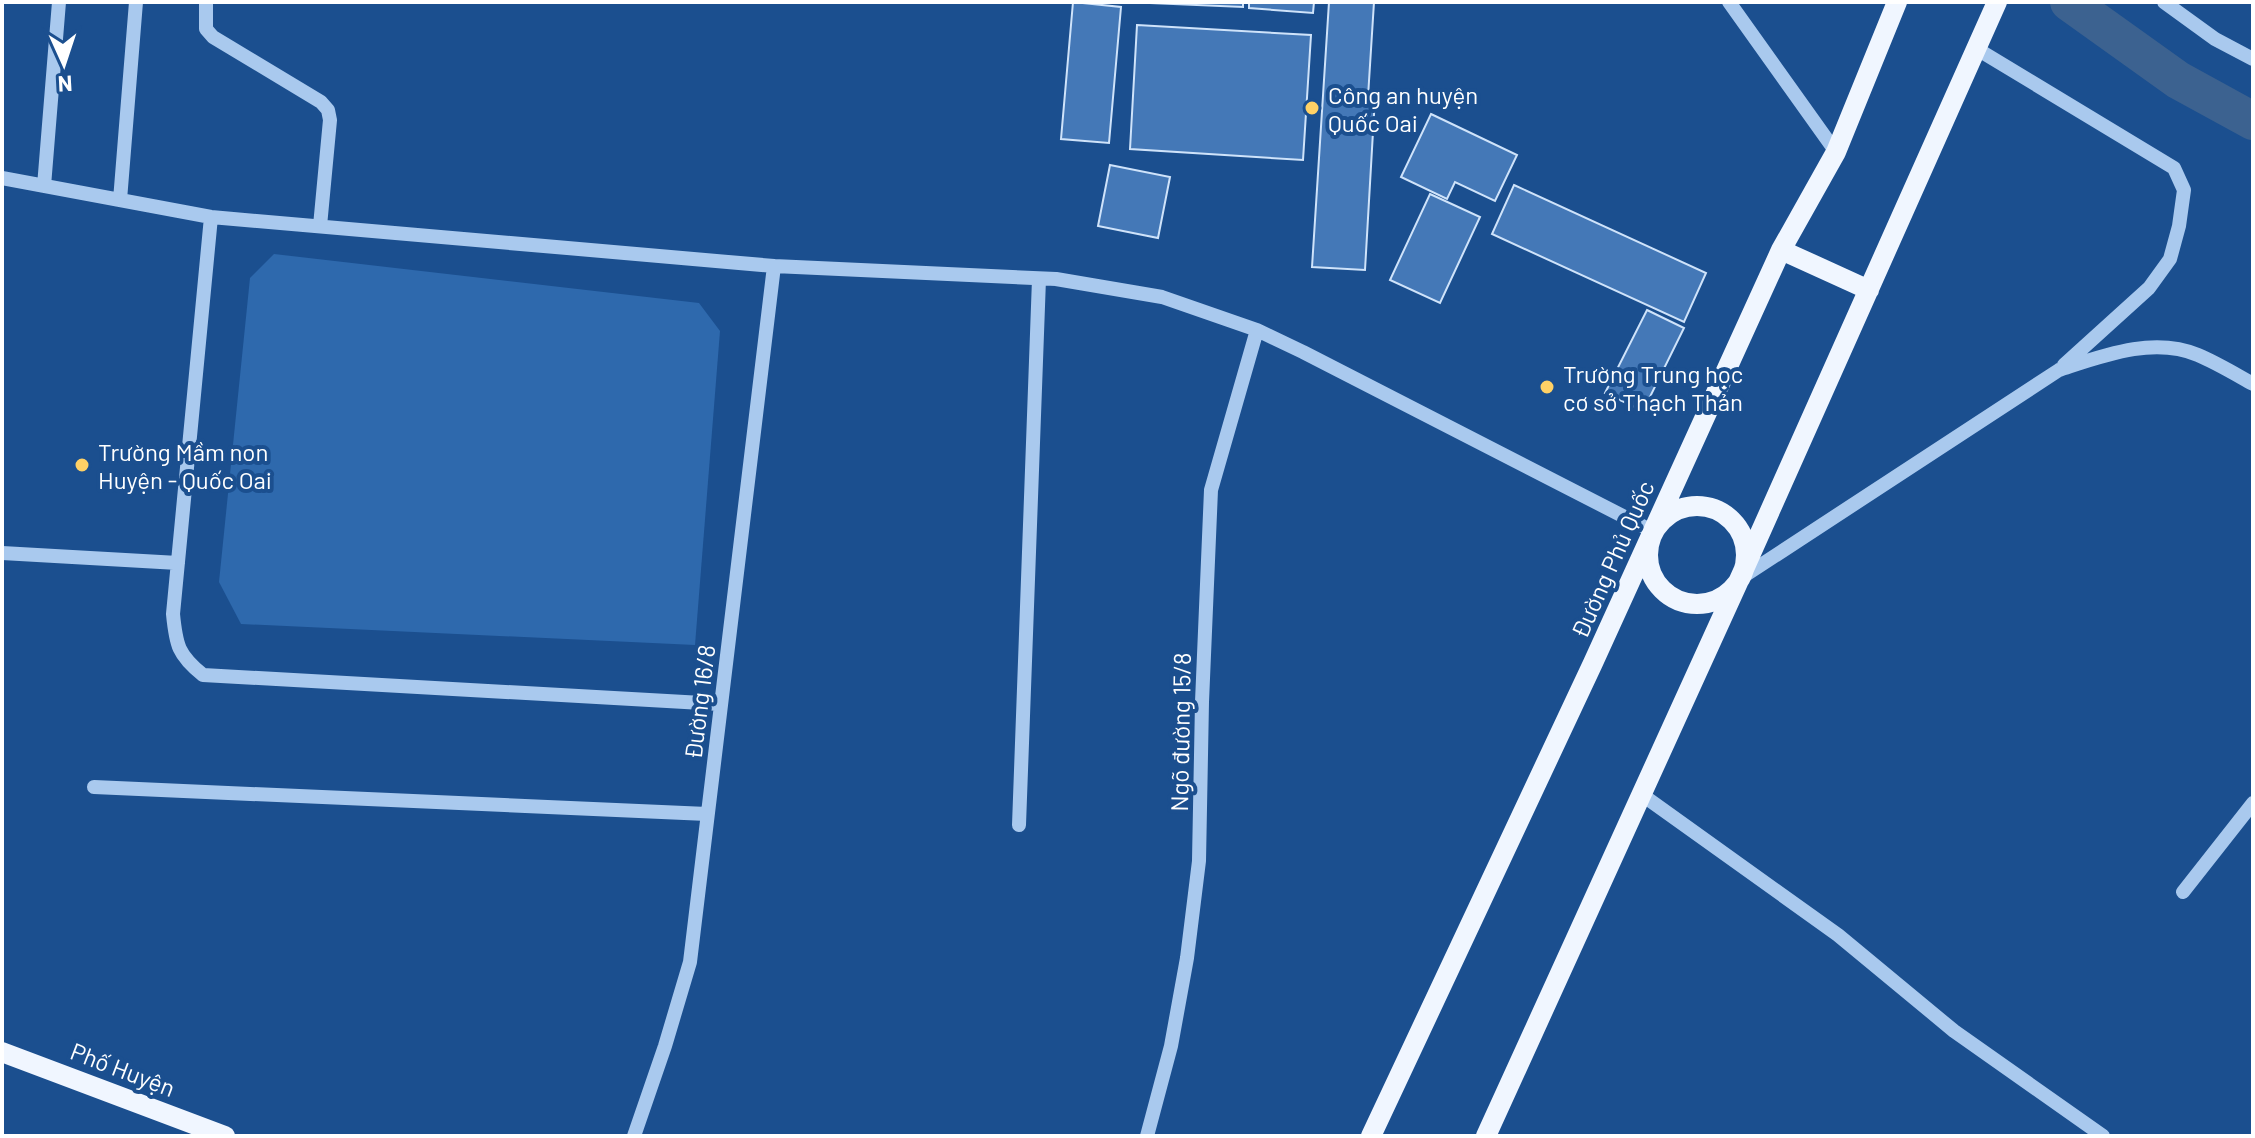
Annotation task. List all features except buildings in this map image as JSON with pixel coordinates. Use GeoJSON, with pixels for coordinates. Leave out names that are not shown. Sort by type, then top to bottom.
{"type":"FeatureCollection","features":[{"type":"Feature","properties":{"kind":"main road","name":"Đường Phủ Quốc"},"geometry":{"type":"LineString","coordinates":[[1371,1136],[1593,663],[1781,250],[1836,152],[1897,2]]}},
{"type":"Feature","properties":{"kind":"main road"},"geometry":{"type":"LineString","coordinates":[[1486,1136],[1997,2]]}},
{"type":"Feature","properties":{"kind":"main road"},"geometry":{"type":"LineString","coordinates":[[1781,250],[1869,290]]}},
{"type":"Feature","properties":{"kind":"main road"},"geometry":{"type":"LineString","coordinates":[[1705,507],[1720,512],[1741,533],[1745,563],[1740,578],[1719,599],[1689,603],[1674,598],[1653,577],[1648,547],[1652,531],[1675,511],[1705,507]]}},
{"type":"Feature","properties":{"kind":"main road","name":"Phố Huyện"},"geometry":{"type":"LineString","coordinates":[[2,1052],[225,1136]]}},
{"type":"Feature","properties":{"kind":"street"},"geometry":{"type":"LineString","coordinates":[[44,186],[59,2]]}},
{"type":"Feature","properties":{"kind":"street"},"geometry":{"type":"LineString","coordinates":[[120,200],[136,2]]}},
{"type":"Feature","properties":{"kind":"street"},"geometry":{"type":"LineString","coordinates":[[206,2],[206,29],[213,37],[321,102],[328,110],[330,120],[320,226]]}},
{"type":"Feature","properties":{"kind":"street"},"geometry":{"type":"LineString","coordinates":[[1729,2],[1836,152]]}},
{"type":"Feature","properties":{"kind":"street"},"geometry":{"type":"LineString","coordinates":[[2164,2],[2215,39],[2253,59]]}},
{"type":"Feature","properties":{"kind":"street"},"geometry":{"type":"LineString","coordinates":[[1740,578],[2059,370],[2149,288],[2170,259],[2184,190],[2174,168],[1979,43]]}},
{"type":"Feature","properties":{"kind":"street"},"geometry":{"type":"LineString","coordinates":[[2,178],[211,217],[774,266],[1039,279],[1162,297],[1257,330],[1652,531]]}},
{"type":"Feature","properties":{"kind":"street"},"geometry":{"type":"LineString","coordinates":[[211,217],[173,614],[179,651],[203,675],[720,704]]}},
{"type":"Feature","properties":{"kind":"street","name":"Đường 16/8"},"geometry":{"type":"LineString","coordinates":[[634,1136],[690,962],[774,266]]}},
{"type":"Feature","properties":{"kind":"street"},"geometry":{"type":"LineString","coordinates":[[1019,825],[1039,279]]}},
{"type":"Feature","properties":{"kind":"street","name":"Ngõ đường 15/8"},"geometry":{"type":"LineString","coordinates":[[1147,1136],[1171,1046],[1187,958],[1199,861],[1211,490],[1257,330]]}},
{"type":"Feature","properties":{"kind":"street"},"geometry":{"type":"LineString","coordinates":[[2059,370],[2107,355],[2151,347],[2195,353],[2253,384]]}},
{"type":"Feature","properties":{"kind":"street"},"geometry":{"type":"LineString","coordinates":[[2,553],[178,563]]}},
{"type":"Feature","properties":{"kind":"street"},"geometry":{"type":"LineString","coordinates":[[94,787],[707,814]]}},
{"type":"Feature","properties":{"kind":"street"},"geometry":{"type":"LineString","coordinates":[[1641,794],[1838,935],[1954,1031],[2103,1136]]}},
{"type":"Feature","properties":{"kind":"street"},"geometry":{"type":"LineString","coordinates":[[2183,892],[2253,803]]}},
{"type":"Feature","properties":{"kind":"shaded area"},"geometry":{"type":"Polygon","coordinates":[[[274,254],[699,303],[720,331],[695,645],[241,624],[219,582],[250,278],[274,254]]]}},
{"type":"Feature","properties":{"kind":"waterway"},"geometry":{"type":"LineString","coordinates":[[2069,2],[2178,80],[2253,121]]}},
{"type":"Feature","properties":{"kind":"place","name":"Công an huyện Quốc Oai"},"geometry":{"type":"Point","coordinates":[1312,108]}},
{"type":"Feature","properties":{"kind":"place","name":"Trường Trung học cơ sở Thạch Thán"},"geometry":{"type":"Point","coordinates":[1547,387]}},
{"type":"Feature","properties":{"kind":"place","name":"Trường Mầm non Huyện - Quốc Oai"},"geometry":{"type":"Point","coordinates":[82,465]}}]}
